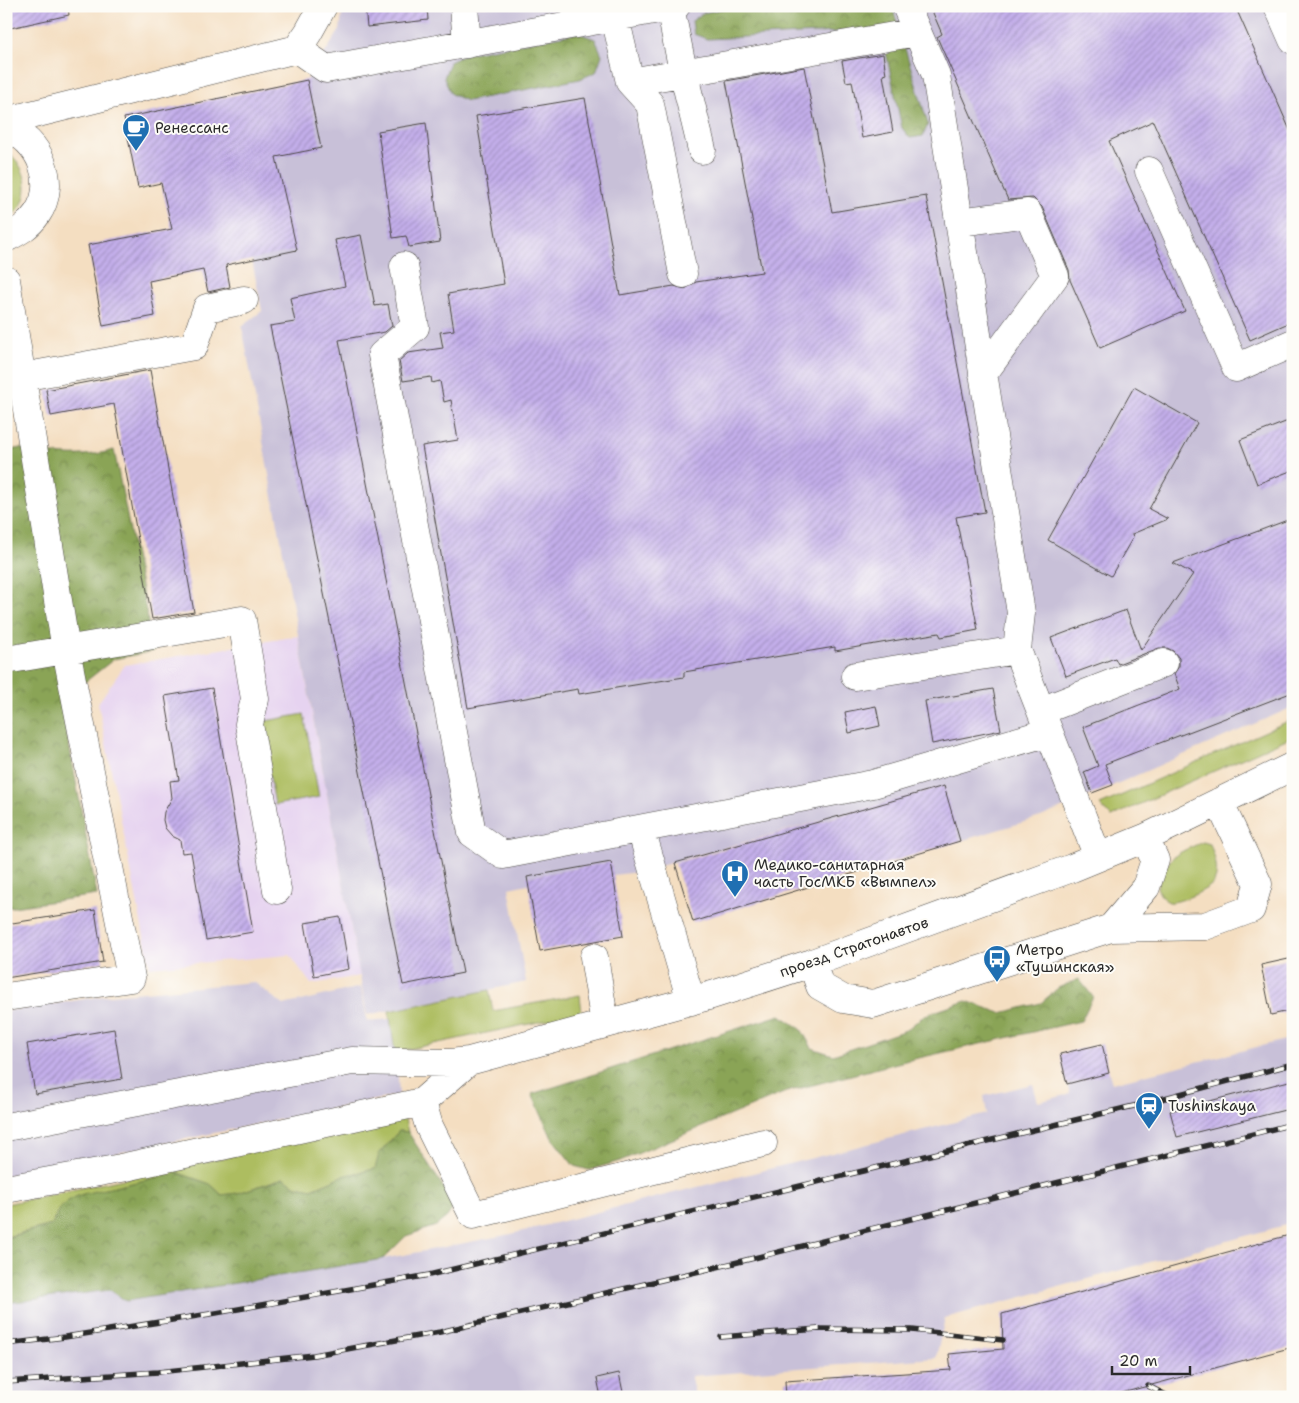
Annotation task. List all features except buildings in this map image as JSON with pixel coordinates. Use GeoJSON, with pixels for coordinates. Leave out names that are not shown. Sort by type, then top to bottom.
{"type":"FeatureCollection","features":[{"type":"Feature","properties":{"kind":"street"},"geometry":{"type":"LineString","coordinates":[[6,121],[297,49],[308,34],[323,6]]}},
{"type":"Feature","properties":{"kind":"street"},"geometry":{"type":"LineString","coordinates":[[464,6],[467,44]]}},
{"type":"Feature","properties":{"kind":"street"},"geometry":{"type":"LineString","coordinates":[[906,6],[936,75],[1021,613],[1016,650],[1098,857]]}},
{"type":"Feature","properties":{"kind":"street"},"geometry":{"type":"LineString","coordinates":[[1278,6],[1293,40]]}},
{"type":"Feature","properties":{"kind":"street"},"geometry":{"type":"LineString","coordinates":[[297,49],[326,69],[673,7],[683,71],[702,150]]}},
{"type":"Feature","properties":{"kind":"street"},"geometry":{"type":"LineString","coordinates":[[615,17],[630,82],[650,104],[683,274]]}},
{"type":"Feature","properties":{"kind":"street"},"geometry":{"type":"LineString","coordinates":[[630,82],[683,71],[917,32]]}},
{"type":"Feature","properties":{"kind":"street"},"geometry":{"type":"LineString","coordinates":[[6,128],[17,131],[34,147],[44,168],[45,192],[37,214],[21,231],[6,238]]}},
{"type":"Feature","properties":{"kind":"street"},"geometry":{"type":"LineString","coordinates":[[1149,171],[1236,368],[1293,343]]}},
{"type":"Feature","properties":{"kind":"street"},"geometry":{"type":"LineString","coordinates":[[959,222],[1028,213],[1055,276],[983,374]]}},
{"type":"Feature","properties":{"kind":"street"},"geometry":{"type":"LineString","coordinates":[[404,266],[415,327],[382,356],[472,833],[503,855],[873,784],[1045,722],[1164,663]]}},
{"type":"Feature","properties":{"kind":"street"},"geometry":{"type":"LineString","coordinates":[[6,280],[22,377],[17,411],[131,978],[6,997]]}},
{"type":"Feature","properties":{"kind":"street"},"geometry":{"type":"LineString","coordinates":[[22,377],[194,346],[207,308],[244,300]]}},
{"type":"Feature","properties":{"kind":"street"},"geometry":{"type":"LineString","coordinates":[[6,660],[242,620],[255,699],[249,724],[277,890]]}},
{"type":"Feature","properties":{"kind":"street"},"geometry":{"type":"LineString","coordinates":[[855,676],[1016,650]]}},
{"type":"Feature","properties":{"kind":"street","name":"проезд Стратонавтов"},"geometry":{"type":"LineString","coordinates":[[6,1127],[352,1061],[450,1063],[469,1061],[691,1001],[812,963],[1098,857],[1145,838],[1293,766]]}},
{"type":"Feature","properties":{"kind":"street"},"geometry":{"type":"LineString","coordinates":[[812,963],[820,986],[843,1000],[873,1004],[1111,928],[1205,926],[1251,909],[1258,884],[1218,802]]}},
{"type":"Feature","properties":{"kind":"street"},"geometry":{"type":"LineString","coordinates":[[641,829],[691,1001]]}},
{"type":"Feature","properties":{"kind":"street"},"geometry":{"type":"LineString","coordinates":[[1111,928],[1146,888],[1155,860],[1145,838]]}},
{"type":"Feature","properties":{"kind":"street"},"geometry":{"type":"LineString","coordinates":[[594,957],[605,1024]]}},
{"type":"Feature","properties":{"kind":"street"},"geometry":{"type":"LineString","coordinates":[[6,1189],[131,1166],[422,1102],[469,1061]]}},
{"type":"Feature","properties":{"kind":"street"},"geometry":{"type":"LineString","coordinates":[[422,1102],[429,1126],[474,1215],[763,1143]]}},
{"type":"Feature","properties":{"kind":"shaded area"},"geometry":{"type":"Polygon","coordinates":[[[343,6],[1293,6],[1293,707],[1041,817],[960,841],[944,786],[639,872],[613,875],[611,862],[528,877],[528,884],[509,888],[526,982],[367,1015],[242,326],[262,311],[252,260],[226,265],[231,289],[208,293],[203,270],[183,274],[161,183],[138,188],[124,118],[307,80],[340,30],[343,6]]]}},
{"type":"Feature","properties":{"kind":"shaded area"},"geometry":{"type":"Polygon","coordinates":[[[298,636],[360,976],[311,984],[290,955],[150,967],[98,703],[125,665],[298,636]]]}},
{"type":"Feature","properties":{"kind":"shaded area"},"geometry":{"type":"Polygon","coordinates":[[[254,982],[283,1005],[361,987],[367,1021],[390,1019],[397,1061],[399,1095],[6,1176],[6,1011],[111,995],[254,982]]]}},
{"type":"Feature","properties":{"kind":"shaded area"},"geometry":{"type":"Polygon","coordinates":[[[1293,1038],[1293,1223],[945,1318],[936,1358],[691,1376],[695,1397],[6,1397],[6,1303],[110,1290],[126,1301],[383,1259],[511,1234],[987,1114],[984,1096],[1033,1084],[1038,1102],[1070,1094],[1067,1084],[1109,1073],[1112,1083],[1293,1038]]]}},
{"type":"Feature","properties":{"kind":"green space"},"geometry":{"type":"Polygon","coordinates":[[[737,6],[892,6],[928,124],[923,136],[910,138],[902,128],[883,38],[872,30],[707,39],[694,34],[692,21],[703,13],[737,6]]]}},
{"type":"Feature","properties":{"kind":"green space"},"geometry":{"type":"Polygon","coordinates":[[[578,33],[595,39],[602,55],[596,72],[580,79],[467,101],[451,94],[444,78],[450,62],[466,54],[578,33]]]}},
{"type":"Feature","properties":{"kind":"green space"},"geometry":{"type":"Polygon","coordinates":[[[6,151],[20,166],[26,186],[22,205],[6,219],[6,151]]]}},
{"type":"Feature","properties":{"kind":"green space"},"geometry":{"type":"Polygon","coordinates":[[[20,448],[67,455],[102,453],[114,450],[154,651],[114,659],[61,701],[97,895],[6,908],[6,451],[20,448]]]}},
{"type":"Feature","properties":{"kind":"green space"},"geometry":{"type":"Polygon","coordinates":[[[304,714],[319,797],[275,805],[260,722],[304,714]]]}},
{"type":"Feature","properties":{"kind":"green space"},"geometry":{"type":"Polygon","coordinates":[[[1293,719],[1293,736],[1111,817],[1100,805],[1293,719]]]}},
{"type":"Feature","properties":{"kind":"green space"},"geometry":{"type":"Polygon","coordinates":[[[1203,842],[1210,844],[1215,858],[1216,877],[1214,882],[1200,892],[1186,898],[1173,902],[1167,901],[1161,896],[1157,887],[1165,868],[1173,857],[1203,842]]]}},
{"type":"Feature","properties":{"kind":"green space"},"geometry":{"type":"Polygon","coordinates":[[[1079,979],[1093,997],[1081,1021],[901,1062],[786,1092],[620,1161],[589,1170],[574,1166],[552,1138],[532,1094],[780,1015],[801,1029],[812,1048],[833,1055],[906,1030],[925,1015],[966,1001],[1001,1013],[1041,1003],[1058,988],[1079,979]]]}},
{"type":"Feature","properties":{"kind":"green space"},"geometry":{"type":"Polygon","coordinates":[[[489,990],[493,1011],[580,995],[582,1013],[395,1052],[389,1011],[489,990]]]}},
{"type":"Feature","properties":{"kind":"green space"},"geometry":{"type":"Polygon","coordinates":[[[405,1119],[408,1132],[399,1131],[395,1135],[387,1144],[375,1169],[343,1176],[312,1189],[297,1186],[283,1178],[238,1193],[222,1195],[210,1184],[178,1173],[83,1194],[63,1205],[52,1225],[6,1237],[6,1204],[405,1119]]]}},
{"type":"Feature","properties":{"kind":"green space"},"geometry":{"type":"Polygon","coordinates":[[[399,1131],[408,1132],[455,1205],[447,1217],[436,1226],[406,1236],[383,1259],[126,1301],[110,1290],[6,1303],[6,1238],[52,1225],[63,1205],[77,1196],[178,1173],[210,1184],[222,1195],[238,1193],[284,1178],[297,1186],[312,1189],[343,1176],[375,1169],[379,1154],[399,1131]]]}},
{"type":"Feature","properties":{"kind":"railway"},"geometry":{"type":"LineString","coordinates":[[6,1344],[65,1337],[216,1313],[429,1275],[1142,1104],[1293,1064]]}},
{"type":"Feature","properties":{"kind":"railway"},"geometry":{"type":"LineString","coordinates":[[6,1382],[158,1372],[314,1355],[440,1332],[734,1263],[1293,1124]]}},
{"type":"Feature","properties":{"kind":"railway"},"geometry":{"type":"LineString","coordinates":[[721,1337],[818,1329],[912,1330],[1003,1340]]}},
{"type":"Feature","properties":{"kind":"railway"},"geometry":{"type":"LineString","coordinates":[[1148,1386],[1170,1397]]}},
{"type":"Feature","properties":{"kind":"place","name":"Ренессанс"},"geometry":{"type":"Point","coordinates":[136,152]}},
{"type":"Feature","properties":{"kind":"place","name":"Медико-санитарная часть ГосМКБ «Вымпел»"},"geometry":{"type":"Point","coordinates":[735,898]}},
{"type":"Feature","properties":{"kind":"place","name":"Метро «Тушинская»"},"geometry":{"type":"Point","coordinates":[997,983]}},
{"type":"Feature","properties":{"kind":"place","name":"Tushinskaya"},"geometry":{"type":"Point","coordinates":[1149,1130]}}]}
